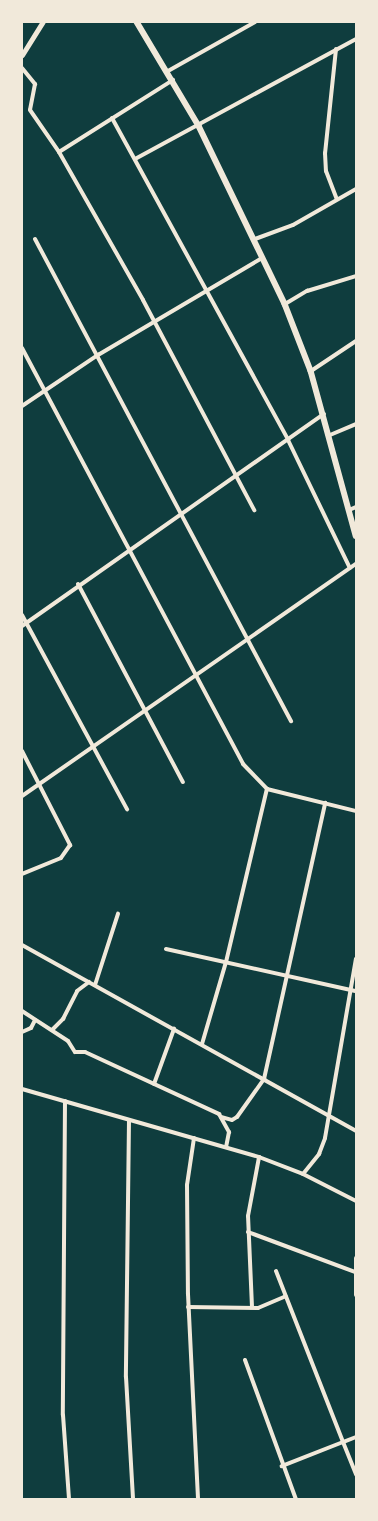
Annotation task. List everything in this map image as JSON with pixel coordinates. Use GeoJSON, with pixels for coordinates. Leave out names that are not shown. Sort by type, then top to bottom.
{"type":"FeatureCollection","features":[{"type":"Feature","properties":{"kind":"main road"},"geometry":{"type":"LineString","coordinates":[[137,22],[168,71],[199,126],[255,239],[262,258],[285,304],[311,371],[330,435],[356,536]]}},
{"type":"Feature","properties":{"kind":"street"},"geometry":{"type":"LineString","coordinates":[[22,54],[43,22]]}},
{"type":"Feature","properties":{"kind":"street"},"geometry":{"type":"LineString","coordinates":[[168,71],[254,22]]}},
{"type":"Feature","properties":{"kind":"street"},"geometry":{"type":"LineString","coordinates":[[135,159],[199,126],[336,49],[356,40]]}},
{"type":"Feature","properties":{"kind":"street"},"geometry":{"type":"LineString","coordinates":[[336,49],[325,153],[326,171],[337,198]]}},
{"type":"Feature","properties":{"kind":"street"},"geometry":{"type":"LineString","coordinates":[[22,68],[35,84],[30,110],[59,152],[254,510]]}},
{"type":"Feature","properties":{"kind":"street"},"geometry":{"type":"LineString","coordinates":[[59,152],[173,80]]}},
{"type":"Feature","properties":{"kind":"street"},"geometry":{"type":"LineString","coordinates":[[112,118],[207,289],[288,440],[350,568]]}},
{"type":"Feature","properties":{"kind":"street"},"geometry":{"type":"LineString","coordinates":[[255,239],[293,225],[337,198],[356,189]]}},
{"type":"Feature","properties":{"kind":"street"},"geometry":{"type":"LineString","coordinates":[[35,239],[250,639],[291,721]]}},
{"type":"Feature","properties":{"kind":"street"},"geometry":{"type":"LineString","coordinates":[[22,406],[44,389],[98,355],[207,289],[262,258]]}},
{"type":"Feature","properties":{"kind":"street"},"geometry":{"type":"LineString","coordinates":[[285,304],[307,291],[356,276]]}},
{"type":"Feature","properties":{"kind":"street"},"geometry":{"type":"LineString","coordinates":[[311,371],[356,342]]}},
{"type":"Feature","properties":{"kind":"street"},"geometry":{"type":"LineString","coordinates":[[22,348],[129,549],[199,676],[243,764],[267,789],[356,811]]}},
{"type":"Feature","properties":{"kind":"street"},"geometry":{"type":"LineString","coordinates":[[22,626],[78,584],[324,414]]}},
{"type":"Feature","properties":{"kind":"street"},"geometry":{"type":"LineString","coordinates":[[330,435],[356,424]]}},
{"type":"Feature","properties":{"kind":"street"},"geometry":{"type":"LineString","coordinates":[[349,510],[356,508]]}},
{"type":"Feature","properties":{"kind":"street"},"geometry":{"type":"LineString","coordinates":[[22,796],[199,676],[356,564]]}},
{"type":"Feature","properties":{"kind":"street"},"geometry":{"type":"LineString","coordinates":[[78,584],[144,712],[183,782]]}},
{"type":"Feature","properties":{"kind":"street"},"geometry":{"type":"LineString","coordinates":[[22,615],[127,809]]}},
{"type":"Feature","properties":{"kind":"street"},"geometry":{"type":"LineString","coordinates":[[22,751],[70,845],[69,851],[35,871],[22,874]]}},
{"type":"Feature","properties":{"kind":"street"},"geometry":{"type":"LineString","coordinates":[[202,1044],[226,962],[267,789]]}},
{"type":"Feature","properties":{"kind":"street"},"geometry":{"type":"LineString","coordinates":[[22,1011],[68,1041],[75,1052],[86,1052],[221,1116],[232,1120],[237,1117],[264,1079],[288,976],[325,803]]}},
{"type":"Feature","properties":{"kind":"street"},"geometry":{"type":"LineString","coordinates":[[95,985],[118,914]]}},
{"type":"Feature","properties":{"kind":"street"},"geometry":{"type":"LineString","coordinates":[[22,945],[356,1131]]}},
{"type":"Feature","properties":{"kind":"street"},"geometry":{"type":"LineString","coordinates":[[166,949],[356,991]]}},
{"type":"Feature","properties":{"kind":"street"},"geometry":{"type":"LineString","coordinates":[[303,1174],[323,1146],[327,1114],[349,989],[356,959]]}},
{"type":"Feature","properties":{"kind":"street"},"geometry":{"type":"LineString","coordinates":[[52,1030],[63,1018],[77,991],[89,982]]}},
{"type":"Feature","properties":{"kind":"street"},"geometry":{"type":"LineString","coordinates":[[22,1032],[31,1028],[35,1020]]}},
{"type":"Feature","properties":{"kind":"street"},"geometry":{"type":"LineString","coordinates":[[154,1084],[174,1029]]}},
{"type":"Feature","properties":{"kind":"street"},"geometry":{"type":"LineString","coordinates":[[22,1089],[259,1157],[303,1174],[356,1201]]}},
{"type":"Feature","properties":{"kind":"street"},"geometry":{"type":"LineString","coordinates":[[65,1101],[63,1407],[69,1499]]}},
{"type":"Feature","properties":{"kind":"street"},"geometry":{"type":"LineString","coordinates":[[221,1116],[229,1134],[226,1147]]}},
{"type":"Feature","properties":{"kind":"street"},"geometry":{"type":"LineString","coordinates":[[129,1120],[126,1376],[134,1499]]}},
{"type":"Feature","properties":{"kind":"street"},"geometry":{"type":"LineString","coordinates":[[194,1138],[187,1185],[188,1307],[198,1499]]}},
{"type":"Feature","properties":{"kind":"street"},"geometry":{"type":"LineString","coordinates":[[252,1307],[248,1232],[259,1157]]}},
{"type":"Feature","properties":{"kind":"street"},"geometry":{"type":"LineString","coordinates":[[248,1232],[355,1272]]}},
{"type":"Feature","properties":{"kind":"street"},"geometry":{"type":"LineString","coordinates":[[356,1258],[356,1295]]}},
{"type":"Feature","properties":{"kind":"street"},"geometry":{"type":"LineString","coordinates":[[276,1271],[356,1474]]}},
{"type":"Feature","properties":{"kind":"street"},"geometry":{"type":"LineString","coordinates":[[188,1307],[258,1308],[286,1296]]}},
{"type":"Feature","properties":{"kind":"street"},"geometry":{"type":"LineString","coordinates":[[245,1360],[282,1466],[296,1499]]}},
{"type":"Feature","properties":{"kind":"street"},"geometry":{"type":"LineString","coordinates":[[282,1466],[356,1437]]}}]}
